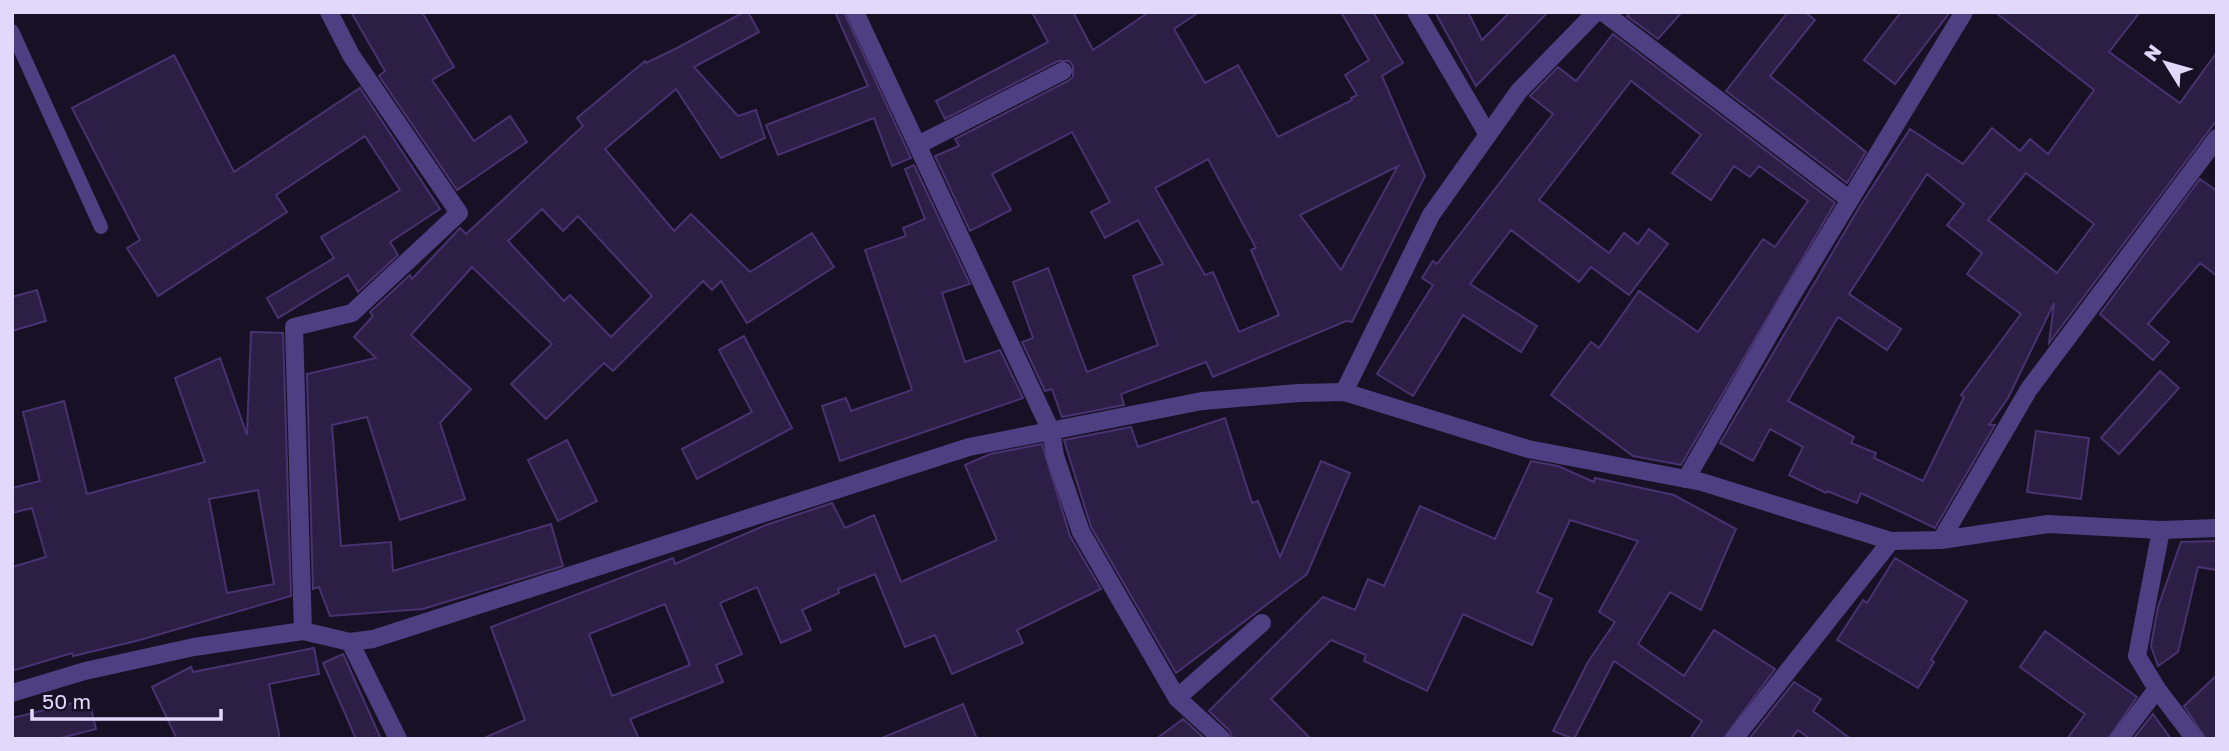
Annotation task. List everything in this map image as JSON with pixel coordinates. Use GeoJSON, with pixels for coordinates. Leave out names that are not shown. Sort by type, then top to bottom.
{"type":"FeatureCollection","features":[{"type":"Feature","properties":{"kind":"street"},"geometry":{"type":"LineString","coordinates":[[303,631],[294,327],[352,313],[459,213],[351,55],[329,12]]}},
{"type":"Feature","properties":{"kind":"street"},"geometry":{"type":"LineString","coordinates":[[855,12],[1051,431],[1055,456],[1082,532],[1177,698],[1222,739]]}},
{"type":"Feature","properties":{"kind":"street"},"geometry":{"type":"LineString","coordinates":[[1416,12],[1488,135]]}},
{"type":"Feature","properties":{"kind":"street"},"geometry":{"type":"LineString","coordinates":[[1344,393],[1432,215],[1519,91],[1596,12]]}},
{"type":"Feature","properties":{"kind":"street"},"geometry":{"type":"LineString","coordinates":[[1603,12],[1850,200]]}},
{"type":"Feature","properties":{"kind":"street"},"geometry":{"type":"LineString","coordinates":[[1686,480],[1964,12]]}},
{"type":"Feature","properties":{"kind":"street"},"geometry":{"type":"LineString","coordinates":[[918,145],[1063,71]]}},
{"type":"Feature","properties":{"kind":"street"},"geometry":{"type":"LineString","coordinates":[[1941,540],[2029,389],[2217,138]]}},
{"type":"Feature","properties":{"kind":"street"},"geometry":{"type":"LineString","coordinates":[[12,693],[85,671],[194,647],[303,631],[350,642],[373,639],[969,447],[1202,401],[1299,393],[1344,393],[1528,449],[1686,480],[1891,541],[1941,540],[2048,524],[2161,530],[2217,528]]}},
{"type":"Feature","properties":{"kind":"street"},"geometry":{"type":"LineString","coordinates":[[2161,530],[2137,656],[2157,689],[2196,739]]}},
{"type":"Feature","properties":{"kind":"street"},"geometry":{"type":"LineString","coordinates":[[1734,739],[1891,541]]}},
{"type":"Feature","properties":{"kind":"street"},"geometry":{"type":"LineString","coordinates":[[1177,698],[1262,623]]}},
{"type":"Feature","properties":{"kind":"street"},"geometry":{"type":"LineString","coordinates":[[350,642],[398,739]]}},
{"type":"Feature","properties":{"kind":"street"},"geometry":{"type":"LineString","coordinates":[[2119,739],[2157,689]]}},
{"type":"Feature","properties":{"kind":"lane"},"geometry":{"type":"LineString","coordinates":[[12,32],[101,227]]}},
{"type":"Feature","properties":{"kind":"building"},"geometry":{"type":"Polygon","coordinates":[[[351,12],[422,12],[454,67],[432,80],[474,141],[510,116],[527,142],[457,190],[379,76],[385,71],[351,12]]]}},
{"type":"Feature","properties":{"kind":"building"},"geometry":{"type":"Polygon","coordinates":[[[748,12],[759,32],[694,67],[738,116],[756,110],[765,138],[721,158],[676,89],[605,149],[674,231],[691,214],[750,272],[812,233],[834,267],[747,323],[721,281],[712,290],[703,281],[613,371],[604,363],[546,419],[511,384],[552,344],[472,267],[411,335],[471,389],[440,423],[465,499],[400,520],[367,417],[332,425],[341,546],[391,542],[393,571],[551,524],[563,566],[423,609],[330,616],[319,587],[313,589],[307,374],[376,358],[354,337],[373,316],[370,312],[410,275],[412,279],[460,228],[466,234],[583,126],[577,118],[645,61],[646,63],[748,12]],[[542,209],[508,241],[564,301],[570,295],[611,337],[652,296],[578,216],[563,231],[542,209]]]}},
{"type":"Feature","properties":{"kind":"building"},"geometry":{"type":"Polygon","coordinates":[[[835,12],[844,12],[911,158],[892,166],[874,118],[778,155],[766,125],[868,86],[835,12]]]}},
{"type":"Feature","properties":{"kind":"building"},"geometry":{"type":"Polygon","coordinates":[[[1032,12],[1073,12],[1093,50],[1149,12],[1199,12],[1174,29],[1205,83],[1238,65],[1278,137],[1357,95],[1345,75],[1369,60],[1341,12],[1373,12],[1403,63],[1382,76],[1425,176],[1352,322],[1346,321],[1213,377],[1206,362],[1121,394],[1124,405],[1062,417],[1052,389],[1045,391],[1022,342],[1033,338],[1013,282],[1048,268],[1087,372],[1158,345],[1133,276],[1163,264],[1138,220],[1105,238],[1091,212],[1110,202],[1072,132],[992,174],[1011,210],[970,231],[935,156],[959,146],[955,139],[1073,77],[1073,66],[1069,61],[1058,61],[945,119],[936,101],[1048,42],[1032,12]],[[1208,159],[1155,188],[1205,275],[1213,272],[1239,332],[1279,315],[1251,250],[1256,248],[1208,159]],[[1398,166],[1300,215],[1341,270],[1398,166]]]}},
{"type":"Feature","properties":{"kind":"building"},"geometry":{"type":"Polygon","coordinates":[[[1435,12],[1468,12],[1482,40],[1510,12],[1548,12],[1476,86],[1435,12]]]}},
{"type":"Feature","properties":{"kind":"building"},"geometry":{"type":"Polygon","coordinates":[[[1630,12],[1682,12],[1658,39],[1627,16],[1630,12]]]}},
{"type":"Feature","properties":{"kind":"building"},"geometry":{"type":"Polygon","coordinates":[[[1788,12],[1805,12],[1815,20],[1770,76],[1866,152],[1847,183],[1726,91],[1788,12]]]}},
{"type":"Feature","properties":{"kind":"building"},"geometry":{"type":"Polygon","coordinates":[[[1901,12],[1950,12],[1895,84],[1864,60],[1901,12]]]}},
{"type":"Feature","properties":{"kind":"building"},"geometry":{"type":"Polygon","coordinates":[[[1995,12],[2140,12],[2109,52],[2180,103],[2217,52],[2217,120],[2049,343],[2054,303],[2008,398],[1989,425],[1995,425],[1935,528],[1861,493],[1857,503],[1827,491],[1826,493],[1789,475],[1803,447],[1770,429],[1753,461],[1720,443],[1860,206],[1910,129],[1963,164],[1992,128],[2020,151],[2030,139],[2048,154],[2094,90],[1995,12]],[[2026,173],[1988,220],[2057,273],[2094,224],[2026,173]],[[1927,174],[1849,294],[1901,329],[1887,350],[1838,317],[1788,401],[1854,437],[1851,443],[1876,453],[1874,458],[1923,481],[1964,397],[1961,395],[2021,314],[1967,274],[1982,253],[1947,225],[1964,204],[1927,174]]]}},
{"type":"Feature","properties":{"kind":"building"},"geometry":{"type":"Polygon","coordinates":[[[1613,34],[1835,203],[1681,465],[1633,456],[1551,395],[1591,342],[1599,348],[1639,291],[1698,332],[1763,239],[1775,247],[1808,201],[1759,166],[1750,177],[1734,166],[1711,200],[1672,173],[1701,135],[1631,81],[1539,200],[1609,253],[1624,233],[1638,244],[1649,229],[1668,244],[1629,295],[1591,267],[1579,282],[1511,230],[1470,284],[1537,326],[1521,352],[1463,315],[1413,396],[1377,374],[1433,285],[1422,278],[1433,261],[1437,264],[1553,114],[1530,96],[1558,67],[1576,81],[1613,34]]]}},
{"type":"Feature","properties":{"kind":"building"},"geometry":{"type":"Polygon","coordinates":[[[174,55],[234,172],[360,88],[440,209],[390,242],[398,255],[358,292],[348,275],[278,318],[267,298],[334,258],[321,237],[400,190],[365,136],[276,195],[287,212],[158,296],[127,248],[140,240],[72,108],[174,55]]]}},
{"type":"Feature","properties":{"kind":"building"},"geometry":{"type":"Polygon","coordinates":[[[914,165],[970,284],[942,293],[965,362],[1000,350],[1023,398],[840,461],[822,406],[846,398],[851,411],[912,390],[865,250],[906,236],[903,228],[925,219],[905,169],[914,165]]]}},
{"type":"Feature","properties":{"kind":"building"},"geometry":{"type":"Polygon","coordinates":[[[2200,179],[2217,191],[2217,276],[2200,263],[2148,324],[2169,342],[2153,360],[2100,314],[2200,179]]]}},
{"type":"Feature","properties":{"kind":"building"},"geometry":{"type":"Polygon","coordinates":[[[37,290],[46,321],[12,331],[12,297],[37,290]]]}},
{"type":"Feature","properties":{"kind":"building"},"geometry":{"type":"Polygon","coordinates":[[[251,332],[283,333],[291,596],[140,640],[73,656],[72,653],[12,671],[12,567],[46,557],[32,508],[12,513],[12,488],[40,481],[23,412],[64,401],[87,494],[205,462],[175,378],[220,358],[247,435],[251,332]],[[258,490],[209,499],[227,593],[274,584],[258,490]]]}},
{"type":"Feature","properties":{"kind":"building"},"geometry":{"type":"Polygon","coordinates":[[[744,336],[792,428],[697,479],[682,449],[752,412],[719,350],[744,336]]]}},
{"type":"Feature","properties":{"kind":"building"},"geometry":{"type":"Polygon","coordinates":[[[2160,371],[2179,388],[2119,454],[2101,438],[2160,371]]]}},
{"type":"Feature","properties":{"kind":"building"},"geometry":{"type":"Polygon","coordinates":[[[1225,418],[1252,503],[1258,501],[1280,557],[1321,461],[1350,473],[1307,574],[1176,673],[1091,527],[1064,440],[1131,427],[1138,447],[1225,418]]]}},
{"type":"Feature","properties":{"kind":"building"},"geometry":{"type":"Polygon","coordinates":[[[2036,431],[2089,438],[2081,499],[2027,492],[2036,431]]]}},
{"type":"Feature","properties":{"kind":"building"},"geometry":{"type":"Polygon","coordinates":[[[567,440],[597,501],[558,521],[528,460],[567,440]]]}},
{"type":"Feature","properties":{"kind":"building"},"geometry":{"type":"Polygon","coordinates":[[[1042,444],[1070,536],[1101,589],[1017,630],[1023,643],[952,674],[935,635],[905,647],[875,574],[838,589],[839,593],[802,610],[811,630],[781,643],[757,587],[720,603],[742,654],[716,665],[723,682],[630,719],[639,739],[482,739],[525,720],[491,627],[673,558],[675,564],[766,525],[832,503],[845,528],[874,515],[901,582],[997,540],[965,465],[990,454],[1042,444]],[[665,604],[589,634],[612,696],[690,665],[665,604]]]}},
{"type":"Feature","properties":{"kind":"building"},"geometry":{"type":"Polygon","coordinates":[[[1531,461],[1558,466],[1594,482],[1595,478],[1674,495],[1736,529],[1701,610],[1670,592],[1638,644],[1684,676],[1714,630],[1775,669],[1723,739],[1690,739],[1702,721],[1614,661],[1574,739],[1553,731],[1588,662],[1615,622],[1599,612],[1638,541],[1570,520],[1537,592],[1552,599],[1532,645],[1463,614],[1427,691],[1364,661],[1366,655],[1331,640],[1271,699],[1311,739],[1233,739],[1230,731],[1209,711],[1323,597],[1355,610],[1368,579],[1384,586],[1420,506],[1495,539],[1531,461]]]}},
{"type":"Feature","properties":{"kind":"building"},"geometry":{"type":"Polygon","coordinates":[[[2217,541],[2217,570],[2198,567],[2178,652],[2158,666],[2151,646],[2158,607],[2181,542],[2217,541]]]}},
{"type":"Feature","properties":{"kind":"building"},"geometry":{"type":"Polygon","coordinates":[[[1895,558],[1967,601],[1931,660],[1934,662],[1918,688],[1837,640],[1863,600],[1867,603],[1895,558]]]}},
{"type":"Feature","properties":{"kind":"building"},"geometry":{"type":"Polygon","coordinates":[[[2045,631],[2137,697],[2108,739],[2067,739],[2085,714],[2020,667],[2045,631]]]}},
{"type":"Feature","properties":{"kind":"building"},"geometry":{"type":"Polygon","coordinates":[[[314,648],[319,674],[269,684],[280,739],[177,739],[152,687],[191,667],[193,672],[314,648]]]}},
{"type":"Feature","properties":{"kind":"building"},"geometry":{"type":"Polygon","coordinates":[[[343,654],[381,739],[356,739],[323,663],[343,654]]]}},
{"type":"Feature","properties":{"kind":"building"},"geometry":{"type":"Polygon","coordinates":[[[2217,675],[2217,739],[2206,739],[2184,706],[2217,675]]]}},
{"type":"Feature","properties":{"kind":"building"},"geometry":{"type":"Polygon","coordinates":[[[1794,682],[1821,699],[1813,711],[1851,739],[1810,739],[1798,730],[1791,739],[1749,739],[1794,682]]]}},
{"type":"Feature","properties":{"kind":"building"},"geometry":{"type":"Polygon","coordinates":[[[89,699],[96,729],[57,739],[12,739],[12,718],[89,699]]]}},
{"type":"Feature","properties":{"kind":"building"},"geometry":{"type":"Polygon","coordinates":[[[963,704],[977,739],[882,739],[882,738],[963,704]]]}},
{"type":"Feature","properties":{"kind":"building"},"geometry":{"type":"Polygon","coordinates":[[[2153,714],[2171,739],[2133,739],[2153,714]]]}},
{"type":"Feature","properties":{"kind":"building"},"geometry":{"type":"Polygon","coordinates":[[[1183,719],[1205,739],[1156,739],[1183,719]]]}}]}
